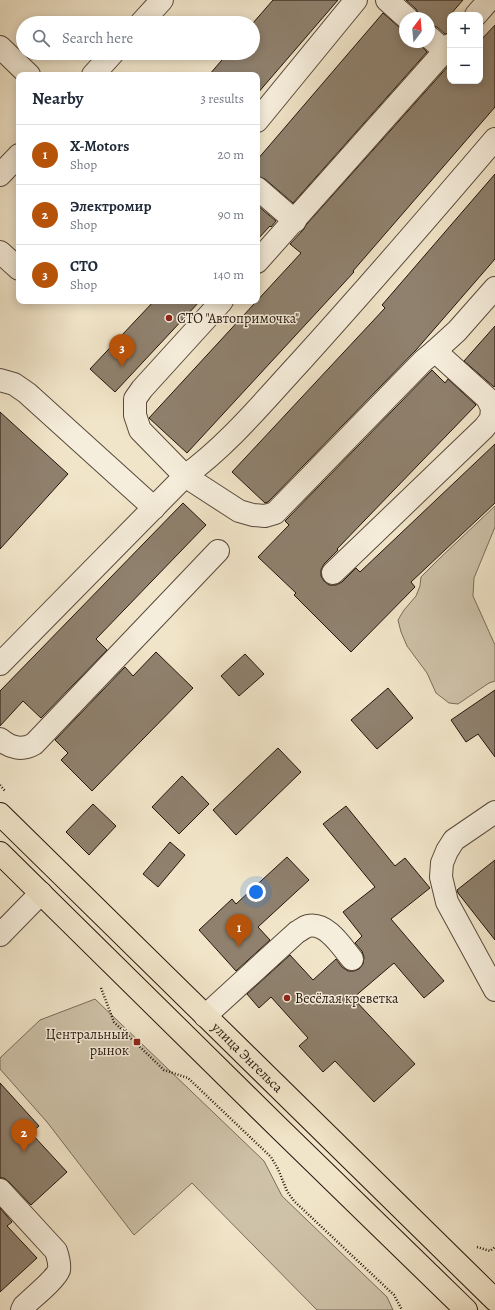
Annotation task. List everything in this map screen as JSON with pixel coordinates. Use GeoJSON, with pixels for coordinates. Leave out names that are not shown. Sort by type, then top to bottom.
{"type":"FeatureCollection","features":[{"type":"Feature","properties":{"kind":"main road","name":"улица Энгельса"},"geometry":{"type":"LineString","coordinates":[[0,814],[205,1016],[490,1287]]}},
{"type":"Feature","properties":{"kind":"main road","name":"улица Энгельса"},"geometry":{"type":"LineString","coordinates":[[0,853],[460,1308]]}},
{"type":"Feature","properties":{"kind":"main road"},"geometry":{"type":"LineString","coordinates":[[460,1308],[490,1287]]}},
{"type":"Feature","properties":{"kind":"street"},"geometry":{"type":"LineString","coordinates":[[147,16],[162,0]]}},
{"type":"Feature","properties":{"kind":"street"},"geometry":{"type":"LineString","coordinates":[[260,117],[356,0]]}},
{"type":"Feature","properties":{"kind":"street"},"geometry":{"type":"LineString","coordinates":[[387,0],[400,12]]}},
{"type":"Feature","properties":{"kind":"street"},"geometry":{"type":"LineString","coordinates":[[479,12],[489,0]]}},
{"type":"Feature","properties":{"kind":"street"},"geometry":{"type":"LineString","coordinates":[[260,259],[295,221],[441,44]]}},
{"type":"Feature","properties":{"kind":"street"},"geometry":{"type":"LineString","coordinates":[[0,47],[25,72]]}},
{"type":"Feature","properties":{"kind":"street"},"geometry":{"type":"LineString","coordinates":[[96,72],[107,60]]}},
{"type":"Feature","properties":{"kind":"street"},"geometry":{"type":"LineString","coordinates":[[0,664],[185,476],[205,462],[230,439],[364,291],[495,139]]}},
{"type":"Feature","properties":{"kind":"street"},"geometry":{"type":"LineString","coordinates":[[0,175],[16,158]]}},
{"type":"Feature","properties":{"kind":"street"},"geometry":{"type":"LineString","coordinates":[[260,191],[295,221]]}},
{"type":"Feature","properties":{"kind":"street"},"geometry":{"type":"LineString","coordinates":[[0,252],[16,266]]}},
{"type":"Feature","properties":{"kind":"street"},"geometry":{"type":"LineString","coordinates":[[219,304],[142,389],[135,399],[135,415],[140,430],[185,476],[239,511],[253,515],[265,516],[275,513],[423,361],[457,331],[495,288]]}},
{"type":"Feature","properties":{"kind":"street"},"geometry":{"type":"LineString","coordinates":[[333,572],[484,428],[491,419],[492,408],[487,398],[436,351]]}},
{"type":"Feature","properties":{"kind":"street"},"geometry":{"type":"LineString","coordinates":[[0,380],[14,384],[27,393],[154,508]]}},
{"type":"Feature","properties":{"kind":"street"},"geometry":{"type":"LineString","coordinates":[[0,739],[6,744],[16,748],[27,748],[34,744],[218,551]]}},
{"type":"Feature","properties":{"kind":"street"},"geometry":{"type":"LineString","coordinates":[[495,812],[454,840],[442,863],[440,877],[447,902],[495,990]]}},
{"type":"Feature","properties":{"kind":"street"},"geometry":{"type":"LineString","coordinates":[[0,935],[41,893]]}},
{"type":"Feature","properties":{"kind":"street"},"geometry":{"type":"LineString","coordinates":[[205,1016],[297,932],[307,927],[316,926],[324,929],[332,935],[352,959]]}},
{"type":"Feature","properties":{"kind":"street"},"geometry":{"type":"LineString","coordinates":[[0,1190],[56,1251],[59,1260],[59,1270],[54,1278],[24,1306],[22,1310]]}},
{"type":"Feature","properties":{"kind":"path"},"geometry":{"type":"LineString","coordinates":[[96,983],[101,989],[114,1022],[164,1070],[188,1078],[271,1157],[278,1169],[287,1191],[294,1200],[394,1295],[402,1310]]}},
{"type":"Feature","properties":{"kind":"path"},"geometry":{"type":"LineString","coordinates":[[490,1251],[495,1247]]}},
{"type":"Feature","properties":{"kind":"shaded area"},"geometry":{"type":"Polygon","coordinates":[[[495,506],[495,527],[474,578],[473,596],[495,645],[495,681],[489,683],[458,704],[449,703],[436,693],[427,673],[407,646],[398,620],[416,596],[420,586],[421,577],[495,506]]]}},
{"type":"Feature","properties":{"kind":"shaded area"},"geometry":{"type":"Polygon","coordinates":[[[95,999],[264,1161],[282,1196],[387,1297],[393,1310],[317,1310],[192,1183],[134,1235],[47,1122],[0,1069],[0,1058],[40,1020],[95,999]]]}},
{"type":"Feature","properties":{"kind":"building"},"geometry":{"type":"Polygon","coordinates":[[[273,0],[338,0],[260,91],[260,72],[212,72],[222,60],[260,60],[259,16],[273,0]]]}},
{"type":"Feature","properties":{"kind":"building"},"geometry":{"type":"Polygon","coordinates":[[[406,0],[463,0],[453,12],[447,12],[447,34],[445,34],[435,26],[435,12],[418,12],[406,0]]]}},
{"type":"Feature","properties":{"kind":"building"},"geometry":{"type":"Polygon","coordinates":[[[383,13],[399,27],[399,48],[423,48],[427,52],[293,203],[265,179],[260,177],[260,156],[383,13]]]}},
{"type":"Feature","properties":{"kind":"building"},"geometry":{"type":"Polygon","coordinates":[[[495,25],[495,107],[353,271],[354,272],[187,453],[149,418],[254,304],[260,304],[260,298],[301,253],[290,244],[447,67],[447,84],[483,84],[483,38],[495,25]]]}},
{"type":"Feature","properties":{"kind":"building"},"geometry":{"type":"Polygon","coordinates":[[[495,174],[495,259],[416,350],[268,502],[265,503],[232,472],[385,308],[382,305],[495,174]]]}},
{"type":"Feature","properties":{"kind":"building"},"geometry":{"type":"Polygon","coordinates":[[[260,208],[276,221],[271,227],[270,226],[260,237],[260,208]]]}},
{"type":"Feature","properties":{"kind":"building"},"geometry":{"type":"Polygon","coordinates":[[[151,304],[197,304],[115,392],[90,369],[151,304]]]}},
{"type":"Feature","properties":{"kind":"building"},"geometry":{"type":"Polygon","coordinates":[[[495,326],[495,386],[494,387],[464,361],[495,326]]]}},
{"type":"Feature","properties":{"kind":"building"},"geometry":{"type":"Polygon","coordinates":[[[432,370],[445,383],[448,379],[476,405],[337,549],[338,550],[324,564],[321,570],[321,576],[329,585],[336,585],[342,582],[356,568],[360,572],[495,444],[495,503],[411,582],[415,587],[351,652],[294,595],[296,593],[258,557],[289,525],[285,521],[432,370]]]}},
{"type":"Feature","properties":{"kind":"building"},"geometry":{"type":"Polygon","coordinates":[[[0,412],[68,474],[0,549],[0,412]]]}},
{"type":"Feature","properties":{"kind":"building"},"geometry":{"type":"Polygon","coordinates":[[[183,503],[206,525],[96,639],[107,650],[41,718],[23,701],[0,726],[0,691],[183,503]]]}},
{"type":"Feature","properties":{"kind":"building"},"geometry":{"type":"Polygon","coordinates":[[[156,652],[193,688],[92,791],[61,760],[68,753],[55,740],[125,667],[133,676],[156,652]]]}},
{"type":"Feature","properties":{"kind":"building"},"geometry":{"type":"Polygon","coordinates":[[[245,654],[264,674],[239,696],[221,676],[245,654]]]}},
{"type":"Feature","properties":{"kind":"building"},"geometry":{"type":"Polygon","coordinates":[[[388,688],[413,718],[377,749],[351,720],[388,688]]]}},
{"type":"Feature","properties":{"kind":"building"},"geometry":{"type":"Polygon","coordinates":[[[495,690],[495,757],[478,734],[466,742],[451,720],[495,690]]]}},
{"type":"Feature","properties":{"kind":"building"},"geometry":{"type":"Polygon","coordinates":[[[278,748],[301,772],[236,835],[213,810],[278,748]]]}},
{"type":"Feature","properties":{"kind":"building"},"geometry":{"type":"Polygon","coordinates":[[[182,776],[209,804],[179,834],[152,807],[182,776]]]}},
{"type":"Feature","properties":{"kind":"building"},"geometry":{"type":"Polygon","coordinates":[[[93,804],[116,826],[89,855],[66,832],[93,804]]]}},
{"type":"Feature","properties":{"kind":"building"},"geometry":{"type":"Polygon","coordinates":[[[346,806],[395,866],[405,858],[430,888],[391,919],[444,981],[424,998],[394,963],[353,998],[415,1064],[374,1102],[335,1061],[323,1072],[299,1046],[308,1038],[271,997],[259,1008],[247,994],[290,955],[313,980],[336,959],[342,967],[348,971],[359,969],[363,964],[364,957],[362,951],[355,943],[362,936],[343,912],[375,887],[323,824],[346,806]]]}},
{"type":"Feature","properties":{"kind":"building"},"geometry":{"type":"Polygon","coordinates":[[[170,842],[185,855],[158,887],[143,874],[170,842]]]}},
{"type":"Feature","properties":{"kind":"building"},"geometry":{"type":"Polygon","coordinates":[[[287,857],[309,880],[258,927],[270,940],[236,971],[199,930],[232,899],[236,904],[287,857]]]}},
{"type":"Feature","properties":{"kind":"building"},"geometry":{"type":"Polygon","coordinates":[[[495,860],[495,940],[457,890],[495,860]]]}},
{"type":"Feature","properties":{"kind":"building"},"geometry":{"type":"Polygon","coordinates":[[[0,1083],[39,1126],[31,1133],[67,1172],[31,1205],[9,1182],[4,1178],[0,1178],[0,1083]]]}},
{"type":"Feature","properties":{"kind":"building"},"geometry":{"type":"Polygon","coordinates":[[[0,1208],[12,1222],[7,1226],[37,1258],[0,1292],[0,1208]]]}},
{"type":"Feature","properties":{"kind":"place","name":"СТО \"Автопримочка\""},"geometry":{"type":"Point","coordinates":[169,318]}},
{"type":"Feature","properties":{"kind":"place","name":"СТО"},"geometry":{"type":"Point","coordinates":[122,367]}},
{"type":"Feature","properties":{"kind":"place","name":"X-Motors"},"geometry":{"type":"Point","coordinates":[239,947]}},
{"type":"Feature","properties":{"kind":"place","name":"Весёлая креветка"},"geometry":{"type":"Point","coordinates":[287,998]}},
{"type":"Feature","properties":{"kind":"place","name":"Центральный рынок"},"geometry":{"type":"Point","coordinates":[137,1042]}},
{"type":"Feature","properties":{"kind":"place","name":"Электромир"},"geometry":{"type":"Point","coordinates":[24,1152]}}]}
